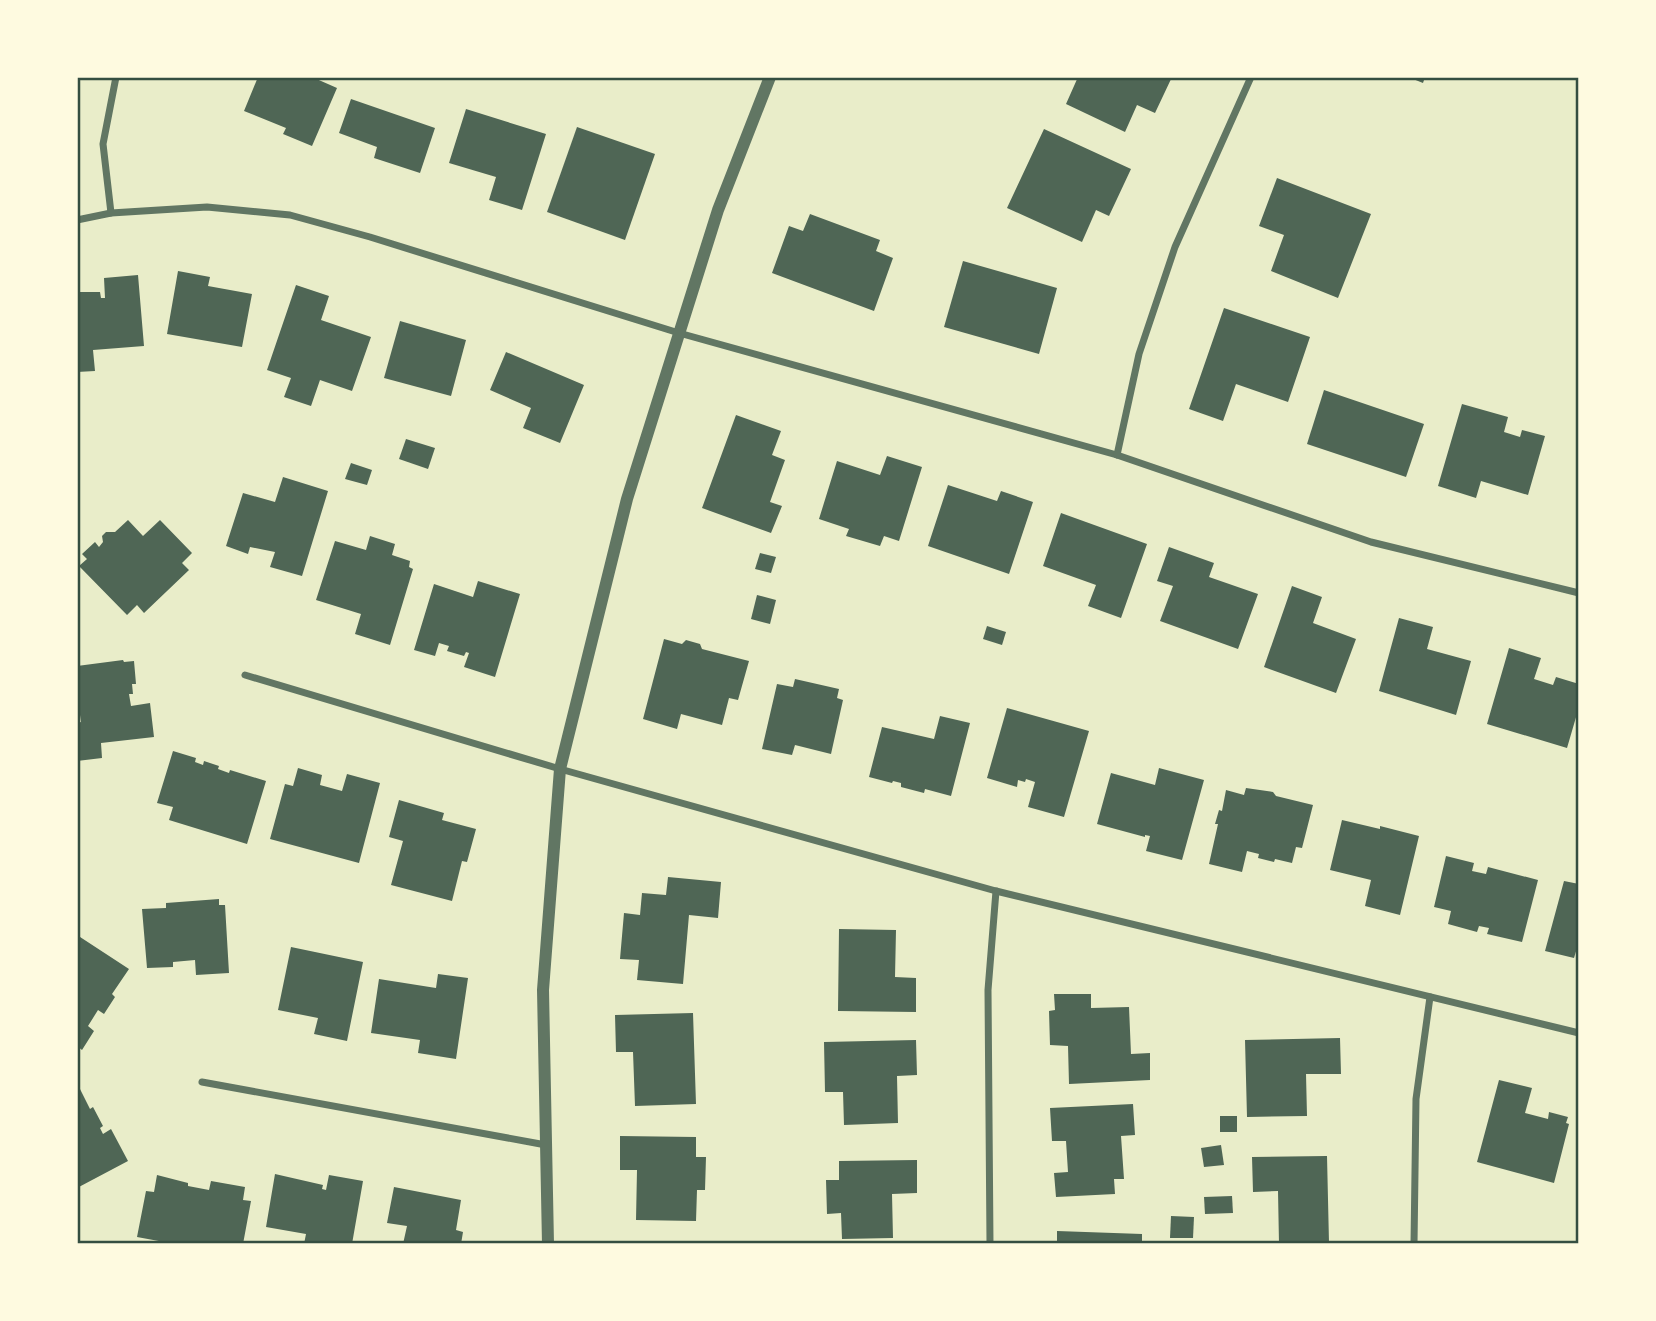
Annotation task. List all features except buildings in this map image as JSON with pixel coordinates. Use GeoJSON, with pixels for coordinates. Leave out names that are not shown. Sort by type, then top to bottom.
{"type":"FeatureCollection","features":[{"type":"Feature","properties":{"kind":"street"},"geometry":{"type":"LineString","coordinates":[[111,213],[103,144],[116,77]]}},
{"type":"Feature","properties":{"kind":"street"},"geometry":{"type":"LineString","coordinates":[[548,1244],[543,990],[560,769],[626,499],[718,211],[770,77]]}},
{"type":"Feature","properties":{"kind":"street"},"geometry":{"type":"LineString","coordinates":[[1117,455],[1139,354],[1175,247],[1251,77]]}},
{"type":"Feature","properties":{"kind":"street"},"geometry":{"type":"LineString","coordinates":[[77,220],[111,213],[208,206],[290,215],[679,333],[1117,455],[1371,542],[1579,593]]}},
{"type":"Feature","properties":{"kind":"street"},"geometry":{"type":"LineString","coordinates":[[245,675],[560,769],[996,891],[1579,1033]]}},
{"type":"Feature","properties":{"kind":"street"},"geometry":{"type":"LineString","coordinates":[[990,1244],[988,989],[996,891]]}},
{"type":"Feature","properties":{"kind":"street"},"geometry":{"type":"LineString","coordinates":[[1415,1244],[1416,1098],[1430,997]]}},
{"type":"Feature","properties":{"kind":"street"},"geometry":{"type":"LineString","coordinates":[[202,1082],[546,1145]]}}]}
